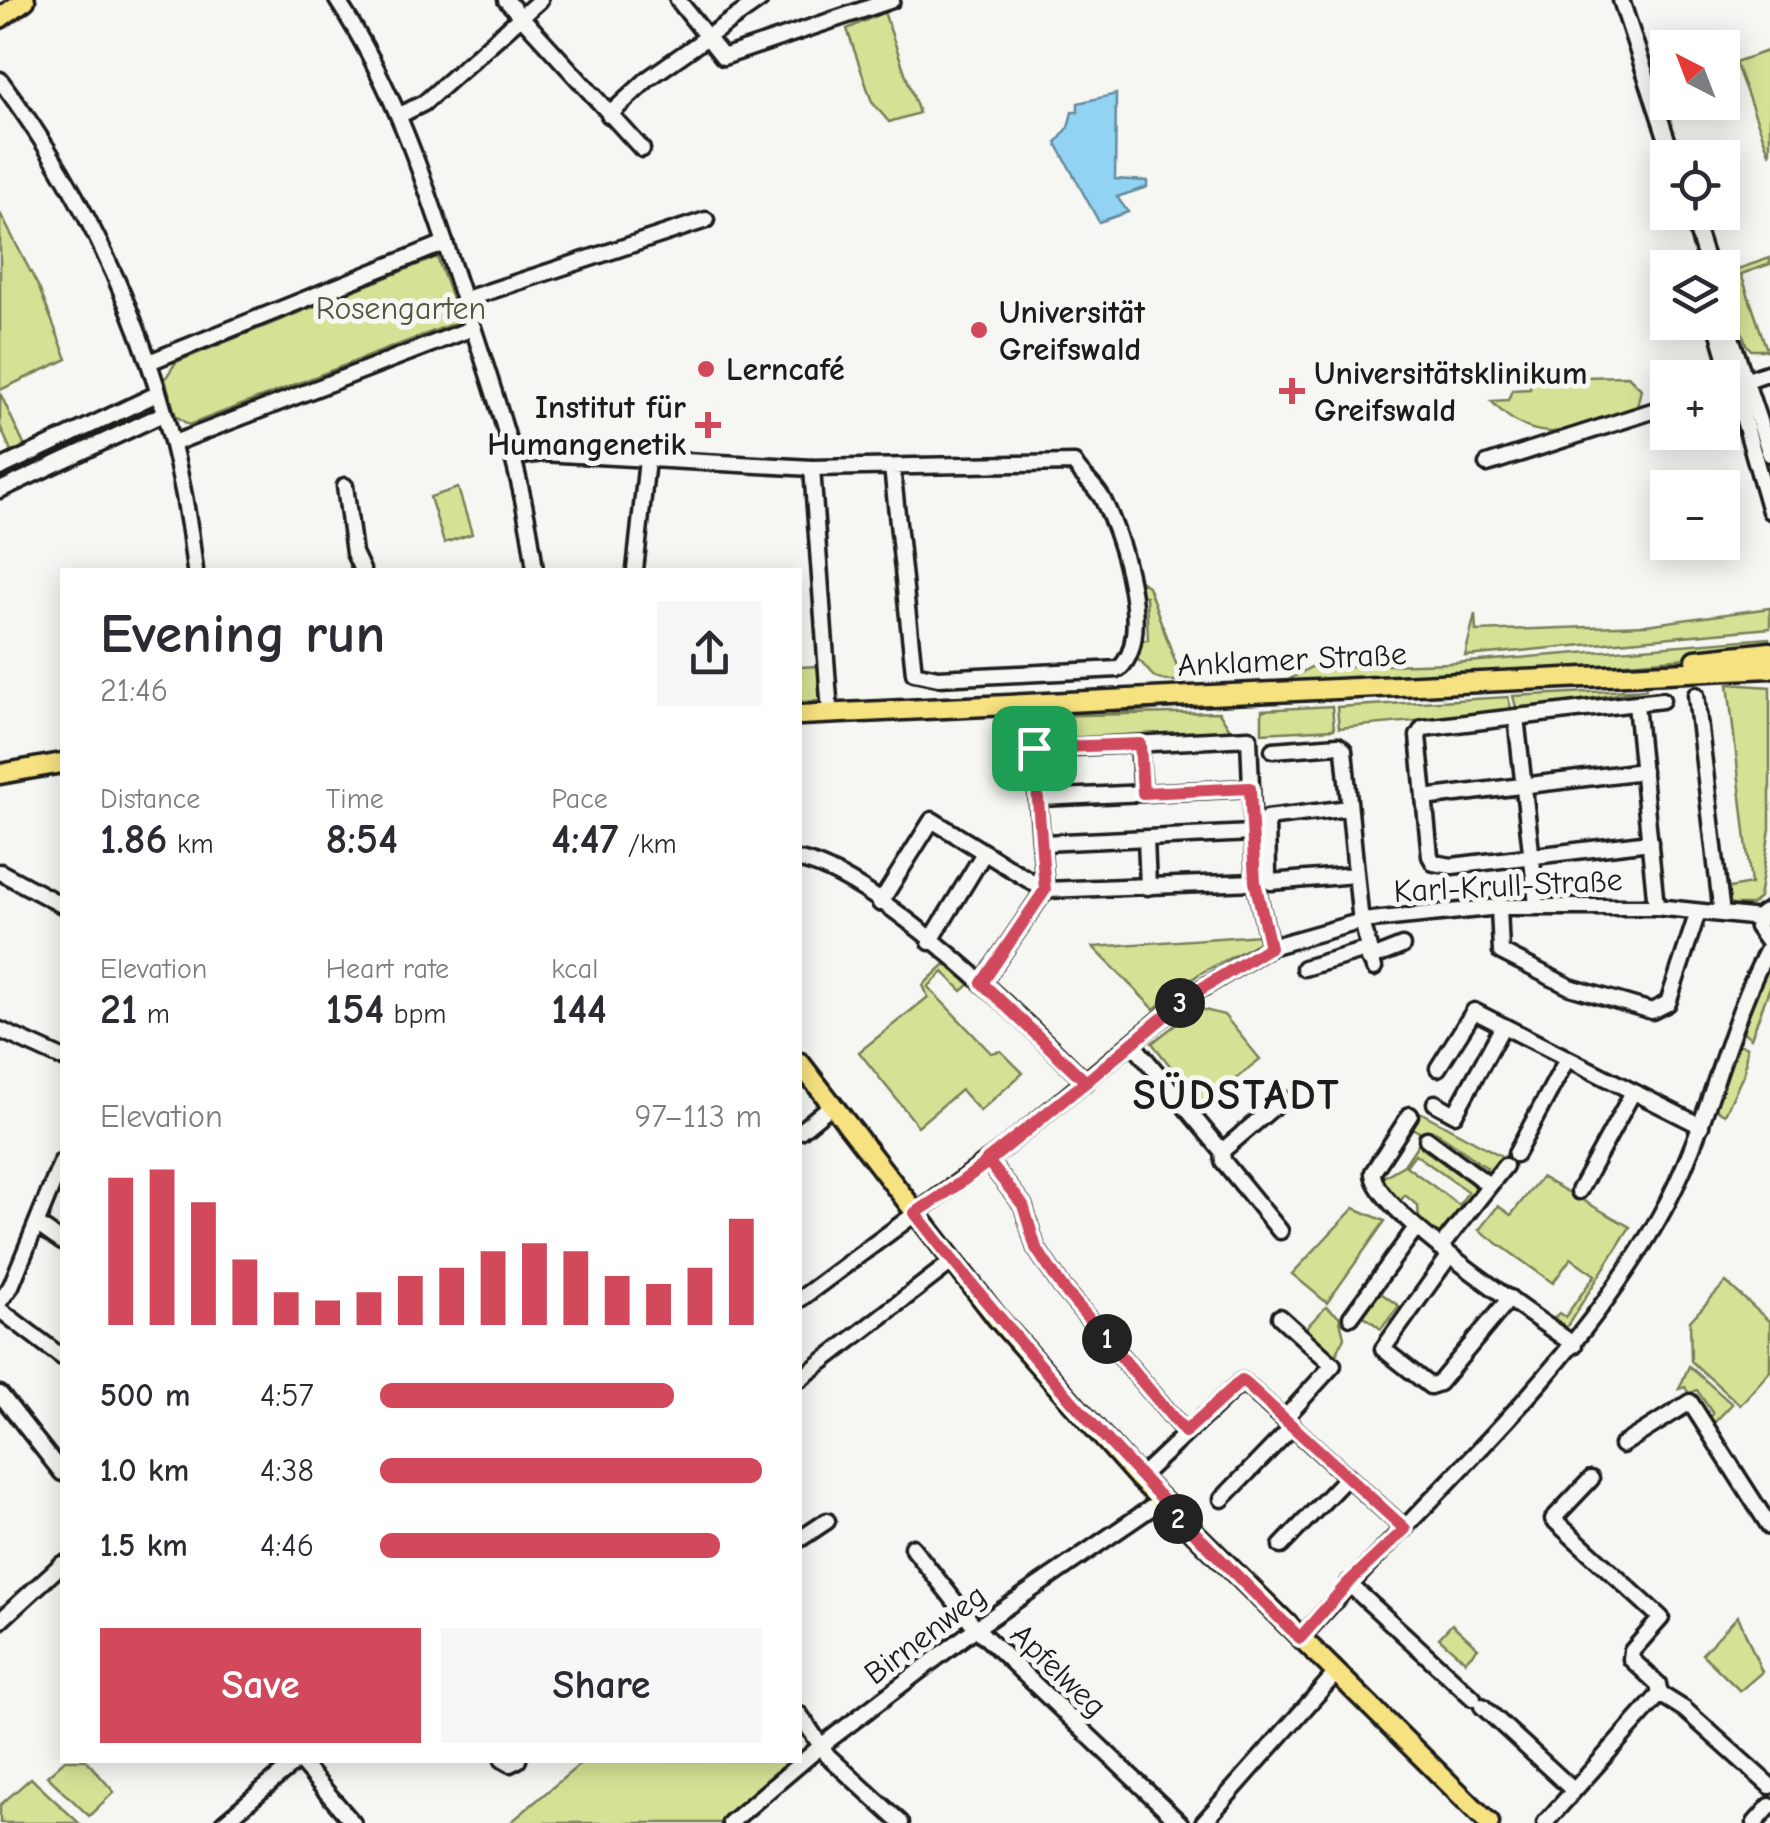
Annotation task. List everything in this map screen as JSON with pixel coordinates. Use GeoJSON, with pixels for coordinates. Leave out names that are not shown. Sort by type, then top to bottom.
{"type":"FeatureCollection","features":[{"type":"Feature","properties":{"kind":"main road"},"geometry":{"type":"LineString","coordinates":[[0,18],[25,0]]}},
{"type":"Feature","properties":{"kind":"main road","name":"Anklamer Straße"},"geometry":{"type":"LineString","coordinates":[[1557,676],[1770,652]]}},
{"type":"Feature","properties":{"kind":"main road","name":"Anklamer Straße"},"geometry":{"type":"LineString","coordinates":[[802,715],[1770,668]]}},
{"type":"Feature","properties":{"kind":"main road"},"geometry":{"type":"LineString","coordinates":[[0,774],[60,763]]}},
{"type":"Feature","properties":{"kind":"main road"},"geometry":{"type":"LineString","coordinates":[[802,1065],[953,1262],[1139,1478],[1489,1823]]}},
{"type":"Feature","properties":{"kind":"street"},"geometry":{"type":"LineString","coordinates":[[337,0],[384,78],[445,243],[515,457],[535,568]]}},
{"type":"Feature","properties":{"kind":"street"},"geometry":{"type":"LineString","coordinates":[[506,0],[642,150]]}},
{"type":"Feature","properties":{"kind":"street"},"geometry":{"type":"LineString","coordinates":[[400,116],[424,103],[540,0]]}},
{"type":"Feature","properties":{"kind":"street"},"geometry":{"type":"LineString","coordinates":[[678,0],[723,57],[892,0]]}},
{"type":"Feature","properties":{"kind":"street"},"geometry":{"type":"LineString","coordinates":[[609,115],[705,38],[760,0]]}},
{"type":"Feature","properties":{"kind":"street"},"geometry":{"type":"LineString","coordinates":[[1622,0],[1667,140]]}},
{"type":"Feature","properties":{"kind":"street"},"geometry":{"type":"LineString","coordinates":[[0,80],[30,120],[82,208],[148,362],[174,443],[195,568]]}},
{"type":"Feature","properties":{"kind":"street"},"geometry":{"type":"LineString","coordinates":[[464,300],[706,220]]}},
{"type":"Feature","properties":{"kind":"street"},"geometry":{"type":"LineString","coordinates":[[148,362],[445,243]]}},
{"type":"Feature","properties":{"kind":"street"},"geometry":{"type":"LineString","coordinates":[[174,443],[473,328]]}},
{"type":"Feature","properties":{"kind":"street"},"geometry":{"type":"LineString","coordinates":[[1740,383],[1770,372]]}},
{"type":"Feature","properties":{"kind":"street"},"geometry":{"type":"LineString","coordinates":[[0,468],[157,394]]}},
{"type":"Feature","properties":{"kind":"street"},"geometry":{"type":"LineString","coordinates":[[1740,396],[1770,454]]}},
{"type":"Feature","properties":{"kind":"street"},"geometry":{"type":"LineString","coordinates":[[1740,406],[1770,511]]}},
{"type":"Feature","properties":{"kind":"street"},"geometry":{"type":"LineString","coordinates":[[1487,464],[1650,412]]}},
{"type":"Feature","properties":{"kind":"street"},"geometry":{"type":"LineString","coordinates":[[0,490],[163,414]]}},
{"type":"Feature","properties":{"kind":"street"},"geometry":{"type":"LineString","coordinates":[[515,457],[542,452],[812,468],[892,467]]}},
{"type":"Feature","properties":{"kind":"street"},"geometry":{"type":"LineString","coordinates":[[635,568],[647,460]]}},
{"type":"Feature","properties":{"kind":"street","name":"Anklamer Straße"},"geometry":{"type":"LineString","coordinates":[[1074,463],[1102,497],[1132,595],[1136,643],[1119,669],[938,678],[914,673],[892,467],[1074,463]]}},
{"type":"Feature","properties":{"kind":"street"},"geometry":{"type":"LineString","coordinates":[[812,468],[830,713]]}},
{"type":"Feature","properties":{"kind":"street"},"geometry":{"type":"LineString","coordinates":[[345,486],[354,552],[361,568]]}},
{"type":"Feature","properties":{"kind":"street"},"geometry":{"type":"LineString","coordinates":[[1696,696],[1721,910]]}},
{"type":"Feature","properties":{"kind":"street"},"geometry":{"type":"LineString","coordinates":[[1650,842],[1452,866],[1434,863],[1430,856],[1418,736],[1423,728],[1662,700]]}},
{"type":"Feature","properties":{"kind":"street"},"geometry":{"type":"LineString","coordinates":[[982,983],[1045,890],[1030,703]]}},
{"type":"Feature","properties":{"kind":"street","name":"Karl-Krull-Straße"},"geometry":{"type":"LineString","coordinates":[[1636,704],[1656,907]]}},
{"type":"Feature","properties":{"kind":"street"},"geometry":{"type":"LineString","coordinates":[[1516,717],[1538,905]]}},
{"type":"Feature","properties":{"kind":"street"},"geometry":{"type":"LineString","coordinates":[[1034,748],[1249,738],[1255,882],[1270,947]]}},
{"type":"Feature","properties":{"kind":"street"},"geometry":{"type":"LineString","coordinates":[[1140,744],[1143,793]]}},
{"type":"Feature","properties":{"kind":"street"},"geometry":{"type":"LineString","coordinates":[[1273,750],[1338,746],[1344,750],[1362,921]]}},
{"type":"Feature","properties":{"kind":"street"},"geometry":{"type":"LineString","coordinates":[[1424,798],[1643,772]]}},
{"type":"Feature","properties":{"kind":"street"},"geometry":{"type":"LineString","coordinates":[[1040,798],[1250,788]]}},
{"type":"Feature","properties":{"kind":"street"},"geometry":{"type":"LineString","coordinates":[[1348,808],[1266,818],[1268,875],[1272,882],[1356,874]]}},
{"type":"Feature","properties":{"kind":"street"},"geometry":{"type":"LineString","coordinates":[[880,903],[932,820],[1045,890],[1255,882]]}},
{"type":"Feature","properties":{"kind":"street"},"geometry":{"type":"LineString","coordinates":[[1044,844],[1252,833]]}},
{"type":"Feature","properties":{"kind":"street"},"geometry":{"type":"LineString","coordinates":[[1146,839],[1148,887]]}},
{"type":"Feature","properties":{"kind":"street"},"geometry":{"type":"LineString","coordinates":[[930,942],[984,852]]}},
{"type":"Feature","properties":{"kind":"street"},"geometry":{"type":"LineString","coordinates":[[802,861],[825,868],[880,903],[982,983],[1086,1082]]}},
{"type":"Feature","properties":{"kind":"street"},"geometry":{"type":"LineString","coordinates":[[0,872],[60,905]]}},
{"type":"Feature","properties":{"kind":"street","name":"Karl-Krull-Straße"},"geometry":{"type":"LineString","coordinates":[[802,1298],[987,1160],[1209,982],[1270,947],[1362,921],[1538,905],[1721,910],[1765,930]]}},
{"type":"Feature","properties":{"kind":"street"},"geometry":{"type":"LineString","coordinates":[[1500,907],[1501,952],[1570,987],[1652,1011],[1668,1003],[1698,912]]}},
{"type":"Feature","properties":{"kind":"street","name":"Karl-Krull-Straße"},"geometry":{"type":"LineString","coordinates":[[1362,921],[1370,959]]}},
{"type":"Feature","properties":{"kind":"street"},"geometry":{"type":"LineString","coordinates":[[1300,1638],[1574,1344],[1615,1291],[1660,1216],[1701,1126],[1748,997],[1765,930]]}},
{"type":"Feature","properties":{"kind":"street","name":"Karl-Krull-Straße"},"geometry":{"type":"LineString","coordinates":[[1304,968],[1370,959],[1402,946]]}},
{"type":"Feature","properties":{"kind":"street"},"geometry":{"type":"LineString","coordinates":[[1438,1068],[1472,1012],[1701,1126]]}},
{"type":"Feature","properties":{"kind":"street"},"geometry":{"type":"LineString","coordinates":[[1434,1103],[1455,1114],[1504,1026]]}},
{"type":"Feature","properties":{"kind":"street"},"geometry":{"type":"LineString","coordinates":[[0,1030],[60,1057]]}},
{"type":"Feature","properties":{"kind":"street"},"geometry":{"type":"LineString","coordinates":[[1132,1044],[1222,1151],[1223,1161],[1280,1231]]}},
{"type":"Feature","properties":{"kind":"street"},"geometry":{"type":"LineString","coordinates":[[1510,1298],[1439,1383],[1430,1386],[1383,1348],[1510,1160],[1568,1059]]}},
{"type":"Feature","properties":{"kind":"street"},"geometry":{"type":"LineString","coordinates":[[1579,1191],[1633,1092]]}},
{"type":"Feature","properties":{"kind":"street"},"geometry":{"type":"LineString","coordinates":[[1222,1151],[1284,1100]]}},
{"type":"Feature","properties":{"kind":"street"},"geometry":{"type":"LineString","coordinates":[[802,1129],[832,1106]]}},
{"type":"Feature","properties":{"kind":"street"},"geometry":{"type":"LineString","coordinates":[[1410,1115],[1372,1178],[1377,1189],[1445,1251],[1574,1344]]}},
{"type":"Feature","properties":{"kind":"street"},"geometry":{"type":"LineString","coordinates":[[1427,1139],[1490,1185]]}},
{"type":"Feature","properties":{"kind":"street"},"geometry":{"type":"LineString","coordinates":[[987,1160],[1023,1205],[1036,1248],[1062,1287],[1185,1432]]}},
{"type":"Feature","properties":{"kind":"street"},"geometry":{"type":"LineString","coordinates":[[0,1301],[12,1286],[60,1170]]}},
{"type":"Feature","properties":{"kind":"street"},"geometry":{"type":"LineString","coordinates":[[1351,1317],[1410,1222]]}},
{"type":"Feature","properties":{"kind":"street"},"geometry":{"type":"LineString","coordinates":[[38,1225],[60,1241]]}},
{"type":"Feature","properties":{"kind":"street"},"geometry":{"type":"LineString","coordinates":[[802,1377],[953,1262]]}},
{"type":"Feature","properties":{"kind":"street"},"geometry":{"type":"LineString","coordinates":[[0,1310],[60,1355]]}},
{"type":"Feature","properties":{"kind":"street"},"geometry":{"type":"LineString","coordinates":[[1222,1498],[1333,1364],[1280,1316]]}},
{"type":"Feature","properties":{"kind":"street"},"geometry":{"type":"LineString","coordinates":[[1139,1478],[1242,1380],[1405,1529]]}},
{"type":"Feature","properties":{"kind":"street"},"geometry":{"type":"LineString","coordinates":[[0,1394],[60,1470]]}},
{"type":"Feature","properties":{"kind":"street"},"geometry":{"type":"LineString","coordinates":[[1622,1445],[1690,1402],[1770,1526]]}},
{"type":"Feature","properties":{"kind":"street"},"geometry":{"type":"LineString","coordinates":[[1281,1546],[1348,1476]]}},
{"type":"Feature","properties":{"kind":"street"},"geometry":{"type":"LineString","coordinates":[[1591,1479],[1553,1519],[1661,1618],[1629,1655],[1658,1684],[1660,1694],[1684,1709],[1770,1786]]}},
{"type":"Feature","properties":{"kind":"street","name":"Birnenweg"},"geometry":{"type":"LineString","coordinates":[[802,1762],[976,1628],[1160,1501]]}},
{"type":"Feature","properties":{"kind":"street"},"geometry":{"type":"LineString","coordinates":[[802,1536],[827,1521]]}},
{"type":"Feature","properties":{"kind":"street","name":"Apfelweg"},"geometry":{"type":"LineString","coordinates":[[912,1548],[976,1628],[1180,1823]]}},
{"type":"Feature","properties":{"kind":"street"},"geometry":{"type":"LineString","coordinates":[[0,1621],[60,1566]]}},
{"type":"Feature","properties":{"kind":"street"},"geometry":{"type":"LineString","coordinates":[[1348,1583],[1573,1790]]}},
{"type":"Feature","properties":{"kind":"street"},"geometry":{"type":"LineString","coordinates":[[1203,1823],[1336,1673]]}},
{"type":"Feature","properties":{"kind":"street"},"geometry":{"type":"LineString","coordinates":[[1545,1823],[1660,1694]]}},
{"type":"Feature","properties":{"kind":"street"},"geometry":{"type":"LineString","coordinates":[[802,1719],[821,1746],[900,1823]]}},
{"type":"Feature","properties":{"kind":"street"},"geometry":{"type":"LineString","coordinates":[[223,1823],[294,1763]]}},
{"type":"Feature","properties":{"kind":"street"},"geometry":{"type":"LineString","coordinates":[[301,1763],[353,1823]]}},
{"type":"Feature","properties":{"kind":"street","name":"Birnenweg"},"geometry":{"type":"LineString","coordinates":[[730,1823],[801,1763]]}},
{"type":"Feature","properties":{"kind":"street"},"geometry":{"type":"LineString","coordinates":[[1755,1823],[1770,1806]]}},
{"type":"Feature","properties":{"kind":"green space"},"geometry":{"type":"Polygon","coordinates":[[[884,12],[919,113],[889,122],[872,102],[847,29],[884,12]]]}},
{"type":"Feature","properties":{"kind":"green space"},"geometry":{"type":"Polygon","coordinates":[[[1770,50],[1770,155],[1740,75],[1740,60],[1770,50]]]}},
{"type":"Feature","properties":{"kind":"green space"},"geometry":{"type":"Polygon","coordinates":[[[0,213],[39,288],[67,359],[0,390],[0,213]]]}},
{"type":"Feature","properties":{"kind":"green space","name":"Rosengarten"},"geometry":{"type":"Polygon","coordinates":[[[437,257],[460,321],[189,425],[176,416],[165,379],[176,362],[437,257]]]}},
{"type":"Feature","properties":{"kind":"green space"},"geometry":{"type":"Polygon","coordinates":[[[1770,258],[1770,264],[1741,274],[1770,350],[1751,350],[1746,344],[1740,326],[1740,268],[1770,258]]]}},
{"type":"Feature","properties":{"kind":"green space"},"geometry":{"type":"Polygon","coordinates":[[[1628,376],[1641,389],[1637,407],[1578,428],[1543,431],[1526,427],[1491,401],[1508,400],[1512,390],[1530,389],[1531,378],[1628,376]]]}},
{"type":"Feature","properties":{"kind":"green space"},"geometry":{"type":"Polygon","coordinates":[[[0,393],[25,447],[12,453],[0,426],[0,393]]]}},
{"type":"Feature","properties":{"kind":"green space"},"geometry":{"type":"Polygon","coordinates":[[[146,405],[154,411],[0,484],[0,472],[146,405]]]}},
{"type":"Feature","properties":{"kind":"green space"},"geometry":{"type":"Polygon","coordinates":[[[458,488],[472,534],[444,543],[430,497],[458,488]]]}},
{"type":"Feature","properties":{"kind":"green space"},"geometry":{"type":"Polygon","coordinates":[[[1135,583],[1148,586],[1179,672],[1176,681],[1155,677],[1135,657],[1140,641],[1148,640],[1146,596],[1136,596],[1135,583]]]}},
{"type":"Feature","properties":{"kind":"green space"},"geometry":{"type":"Polygon","coordinates":[[[1770,608],[1770,628],[1465,656],[1475,614],[1476,631],[1646,625],[1770,608]]]}},
{"type":"Feature","properties":{"kind":"green space"},"geometry":{"type":"Polygon","coordinates":[[[1769,638],[1769,645],[1687,658],[1520,672],[1285,682],[1311,667],[1454,663],[1769,638]]]}},
{"type":"Feature","properties":{"kind":"green space"},"geometry":{"type":"Polygon","coordinates":[[[818,666],[820,701],[802,702],[802,667],[818,666]]]}},
{"type":"Feature","properties":{"kind":"green space"},"geometry":{"type":"Polygon","coordinates":[[[1728,684],[1770,687],[1770,829],[1759,898],[1752,905],[1726,905],[1724,889],[1751,884],[1728,684]]]}},
{"type":"Feature","properties":{"kind":"green space"},"geometry":{"type":"Polygon","coordinates":[[[1647,689],[1517,711],[1513,696],[1647,689]]]}},
{"type":"Feature","properties":{"kind":"green space"},"geometry":{"type":"Polygon","coordinates":[[[1508,697],[1512,712],[1339,728],[1337,707],[1508,697]]]}},
{"type":"Feature","properties":{"kind":"green space"},"geometry":{"type":"Polygon","coordinates":[[[1154,702],[1186,707],[1096,715],[1040,712],[1154,702]]]}},
{"type":"Feature","properties":{"kind":"green space"},"geometry":{"type":"Polygon","coordinates":[[[1332,706],[1334,729],[1262,733],[1262,710],[1332,706]]]}},
{"type":"Feature","properties":{"kind":"green space"},"geometry":{"type":"Polygon","coordinates":[[[1219,712],[1234,736],[1041,745],[1038,716],[1219,712]]]}},
{"type":"Feature","properties":{"kind":"green space"},"geometry":{"type":"Polygon","coordinates":[[[1260,935],[1262,941],[1199,974],[1154,1009],[1093,947],[1260,935]]]}},
{"type":"Feature","properties":{"kind":"green space"},"geometry":{"type":"Polygon","coordinates":[[[1766,960],[1770,961],[1770,987],[1751,1038],[1742,1031],[1766,960]]]}},
{"type":"Feature","properties":{"kind":"green space"},"geometry":{"type":"Polygon","coordinates":[[[945,964],[970,984],[962,991],[943,972],[928,987],[991,1053],[1001,1051],[1023,1073],[980,1111],[961,1090],[918,1126],[859,1052],[928,997],[923,985],[945,964]]]}},
{"type":"Feature","properties":{"kind":"green space"},"geometry":{"type":"Polygon","coordinates":[[[1197,1008],[1224,1015],[1260,1059],[1202,1106],[1152,1043],[1197,1008]]]}},
{"type":"Feature","properties":{"kind":"green space"},"geometry":{"type":"Polygon","coordinates":[[[1738,1044],[1747,1047],[1744,1073],[1725,1114],[1713,1108],[1738,1044]]]}},
{"type":"Feature","properties":{"kind":"green space"},"geometry":{"type":"Polygon","coordinates":[[[1418,1111],[1503,1157],[1490,1177],[1484,1174],[1487,1168],[1480,1163],[1474,1167],[1477,1161],[1461,1149],[1455,1153],[1459,1147],[1442,1136],[1436,1140],[1440,1134],[1435,1131],[1429,1138],[1409,1126],[1418,1111]]]}},
{"type":"Feature","properties":{"kind":"green space"},"geometry":{"type":"Polygon","coordinates":[[[1422,1138],[1427,1140],[1422,1148],[1427,1152],[1431,1147],[1429,1153],[1446,1165],[1450,1161],[1448,1167],[1465,1179],[1470,1175],[1467,1180],[1474,1186],[1481,1183],[1438,1238],[1419,1222],[1418,1206],[1405,1195],[1398,1204],[1380,1179],[1404,1165],[1422,1138]],[[1415,1154],[1406,1166],[1459,1205],[1468,1192],[1415,1154]]]}},
{"type":"Feature","properties":{"kind":"green space"},"geometry":{"type":"Polygon","coordinates":[[[1541,1177],[1630,1227],[1566,1328],[1554,1318],[1559,1313],[1565,1317],[1595,1275],[1571,1258],[1553,1283],[1479,1230],[1498,1206],[1511,1215],[1541,1177]]]}},
{"type":"Feature","properties":{"kind":"green space"},"geometry":{"type":"Polygon","coordinates":[[[1354,1208],[1385,1221],[1327,1303],[1292,1274],[1354,1208]]]}},
{"type":"Feature","properties":{"kind":"green space"},"geometry":{"type":"Polygon","coordinates":[[[1726,1282],[1770,1322],[1770,1371],[1740,1405],[1691,1361],[1690,1321],[1726,1282]]]}},
{"type":"Feature","properties":{"kind":"green space"},"geometry":{"type":"Polygon","coordinates":[[[1375,1289],[1399,1306],[1381,1329],[1360,1313],[1375,1289]]]}},
{"type":"Feature","properties":{"kind":"green space"},"geometry":{"type":"Polygon","coordinates":[[[1326,1307],[1339,1316],[1344,1337],[1335,1359],[1303,1331],[1326,1307]]]}},
{"type":"Feature","properties":{"kind":"green space"},"geometry":{"type":"Polygon","coordinates":[[[1689,1366],[1732,1404],[1711,1426],[1706,1419],[1713,1414],[1697,1390],[1689,1394],[1685,1387],[1679,1389],[1689,1366]]]}},
{"type":"Feature","properties":{"kind":"green space"},"geometry":{"type":"Polygon","coordinates":[[[1738,1616],[1762,1672],[1740,1691],[1702,1654],[1738,1616]]]}},
{"type":"Feature","properties":{"kind":"green space"},"geometry":{"type":"Polygon","coordinates":[[[1452,1624],[1478,1648],[1465,1661],[1439,1638],[1452,1624]]]}},
{"type":"Feature","properties":{"kind":"green space"},"geometry":{"type":"Polygon","coordinates":[[[62,1763],[89,1763],[114,1792],[89,1816],[47,1776],[62,1763]]]}},
{"type":"Feature","properties":{"kind":"green space"},"geometry":{"type":"Polygon","coordinates":[[[581,1763],[793,1763],[723,1823],[510,1823],[581,1763]]]}},
{"type":"Feature","properties":{"kind":"green space"},"geometry":{"type":"Polygon","coordinates":[[[31,1778],[79,1823],[0,1823],[0,1805],[31,1778]]]}},
{"type":"Feature","properties":{"kind":"water"},"geometry":{"type":"Polygon","coordinates":[[[1116,94],[1115,179],[1147,181],[1147,187],[1117,197],[1128,212],[1099,222],[1056,143],[1068,128],[1072,112],[1078,112],[1078,103],[1116,94]]]}},
{"type":"Feature","properties":{"kind":"place","name":"Universität Greifswald"},"geometry":{"type":"Point","coordinates":[979,330]}},
{"type":"Feature","properties":{"kind":"place","name":"Lerncafé"},"geometry":{"type":"Point","coordinates":[706,369]}},
{"type":"Feature","properties":{"kind":"place","name":"Universitätsklinikum Greifswald"},"geometry":{"type":"Point","coordinates":[1292,391]}},
{"type":"Feature","properties":{"kind":"place","name":"Institut für Humangenetik"},"geometry":{"type":"Point","coordinates":[708,425]}},
{"type":"Feature","properties":{"kind":"district","name":"SÜDSTADT"},"geometry":{"type":"Point","coordinates":[1237,1094]}},
{"type":"Feature","properties":{"kind":"route"},"geometry":{"type":"LineString","coordinates":[[1034,748],[1045,890],[982,983],[1086,1082],[1004,1148],[987,1160],[1023,1205],[1036,1248],[1062,1287],[1185,1432],[1232,1385],[1242,1380],[1405,1529],[1348,1583],[1300,1638],[1139,1478],[998,1319],[915,1213],[930,1204],[1004,1148],[1070,1094],[1086,1082],[1186,998],[1270,947],[1255,882],[1250,788],[1143,793],[1140,744],[1034,748]]}}]}
